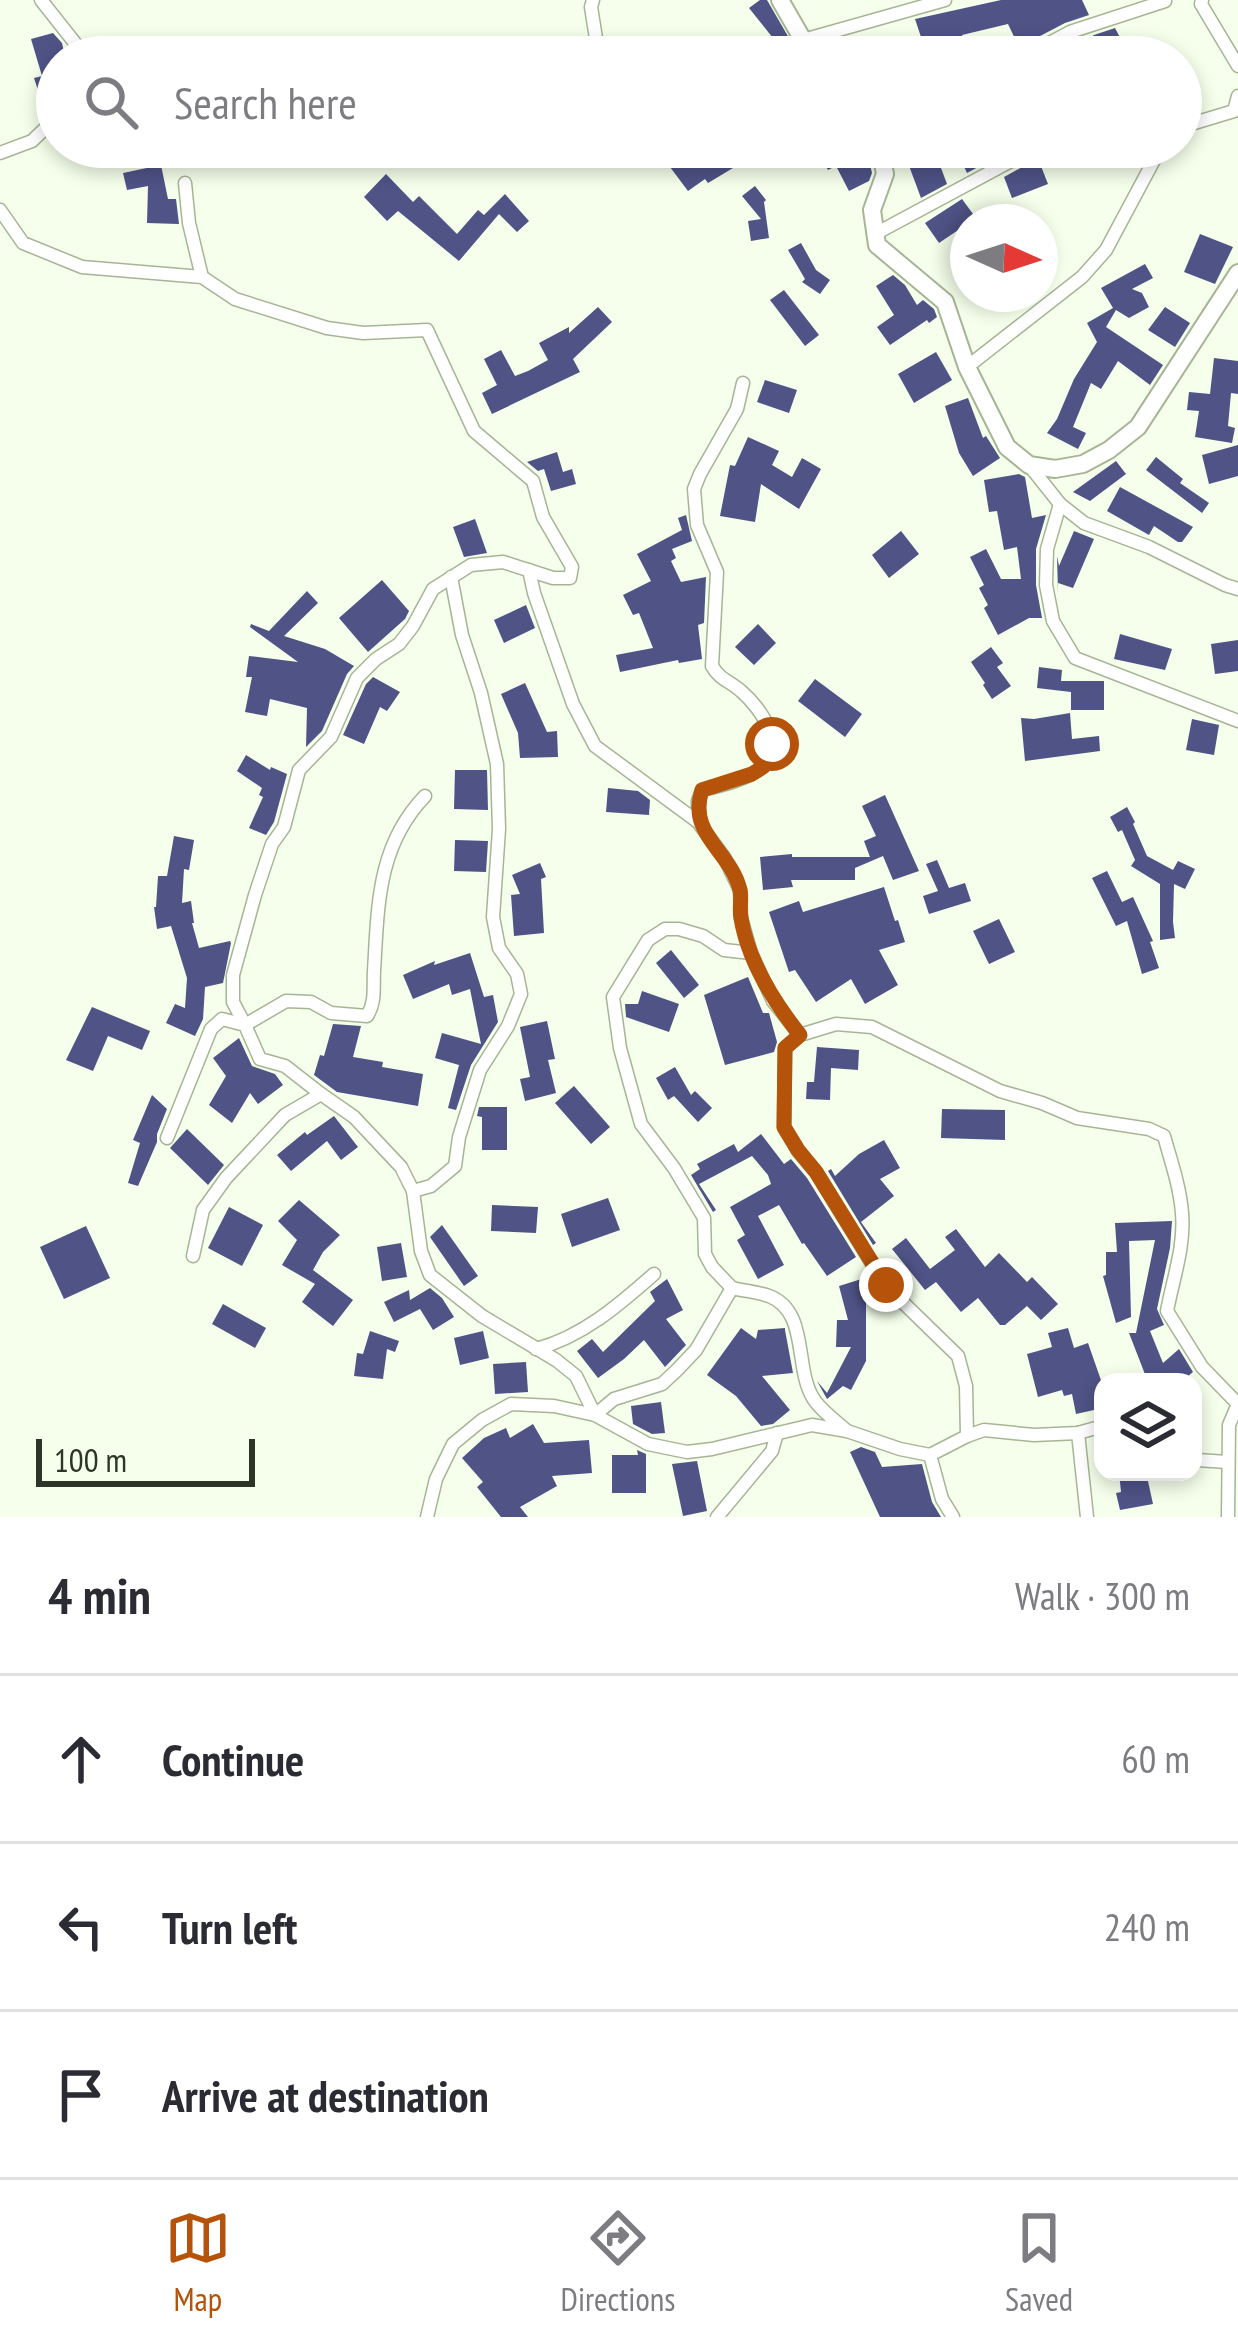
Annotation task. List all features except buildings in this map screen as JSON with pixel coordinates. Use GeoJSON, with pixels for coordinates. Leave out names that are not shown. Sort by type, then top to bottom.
{"type":"FeatureCollection","features":[{"type":"Feature","properties":{"kind":"street"},"geometry":{"type":"LineString","coordinates":[[41,0],[69,36]]}},
{"type":"Feature","properties":{"kind":"street"},"geometry":{"type":"LineString","coordinates":[[593,0],[596,36]]}},
{"type":"Feature","properties":{"kind":"street"},"geometry":{"type":"LineString","coordinates":[[780,0],[801,36]]}},
{"type":"Feature","properties":{"kind":"street"},"geometry":{"type":"LineString","coordinates":[[817,36],[945,0]]}},
{"type":"Feature","properties":{"kind":"street"},"geometry":{"type":"LineString","coordinates":[[1202,0],[1238,66]]}},
{"type":"Feature","properties":{"kind":"street"},"geometry":{"type":"LineString","coordinates":[[1064,36],[1165,1]]}},
{"type":"Feature","properties":{"kind":"street"},"geometry":{"type":"LineString","coordinates":[[1202,121],[1234,111],[1238,97]]}},
{"type":"Feature","properties":{"kind":"street"},"geometry":{"type":"LineString","coordinates":[[0,153],[36,137]]}},
{"type":"Feature","properties":{"kind":"street"},"geometry":{"type":"LineString","coordinates":[[884,168],[872,211],[877,244],[945,302],[967,367],[1007,447],[1084,523],[1238,589]]}},
{"type":"Feature","properties":{"kind":"street"},"geometry":{"type":"LineString","coordinates":[[875,235],[998,168]]}},
{"type":"Feature","properties":{"kind":"street"},"geometry":{"type":"LineString","coordinates":[[967,367],[1082,277],[1106,250],[1150,168]]}},
{"type":"Feature","properties":{"kind":"street"},"geometry":{"type":"LineString","coordinates":[[185,183],[202,277]]}},
{"type":"Feature","properties":{"kind":"street"},"geometry":{"type":"LineString","coordinates":[[0,210],[23,243],[82,267],[202,277],[235,298],[327,328],[362,333],[427,330],[473,431],[533,481],[543,517],[572,567],[570,578],[553,578],[503,562],[471,566],[433,589],[399,644],[357,678],[331,737],[299,770],[233,975],[233,1002],[260,1058],[285,1066],[354,1117],[401,1167],[413,1190],[421,1251],[430,1275],[577,1376],[596,1415]]}},
{"type":"Feature","properties":{"kind":"street"},"geometry":{"type":"LineString","coordinates":[[1029,465],[1054,469],[1083,464],[1138,428],[1238,273]]}},
{"type":"Feature","properties":{"kind":"street"},"geometry":{"type":"LineString","coordinates":[[698,822],[702,790],[763,767],[772,744],[768,723],[740,689],[717,675],[712,666],[717,572],[694,508],[694,489],[737,409],[743,383]]}},
{"type":"Feature","properties":{"kind":"street"},"geometry":{"type":"LineString","coordinates":[[1060,504],[1047,549],[1046,585],[1053,622],[1075,658],[1238,721]]}},
{"type":"Feature","properties":{"kind":"street"},"geometry":{"type":"LineString","coordinates":[[529,570],[573,704],[595,746],[698,822],[724,857],[740,890],[741,918],[751,952],[773,1001],[800,1035]]}},
{"type":"Feature","properties":{"kind":"street"},"geometry":{"type":"LineString","coordinates":[[413,1190],[431,1186],[455,1166],[480,1070],[508,1026],[521,994],[518,974],[499,948],[493,917],[499,829],[497,764],[451,577]]}},
{"type":"Feature","properties":{"kind":"street"},"geometry":{"type":"LineString","coordinates":[[166,1138],[211,1029],[222,1019],[245,1025],[286,1001],[311,1002],[331,1013],[367,1016],[374,1005],[384,866],[396,834],[425,796]]}},
{"type":"Feature","properties":{"kind":"street"},"geometry":{"type":"LineString","coordinates":[[751,952],[724,950],[680,928],[665,929],[648,940],[613,997],[620,1048],[641,1124],[704,1218],[705,1254],[712,1267],[732,1288],[773,1297],[790,1311],[814,1400],[847,1431]]}},
{"type":"Feature","properties":{"kind":"street"},"geometry":{"type":"LineString","coordinates":[[967,1436],[966,1386],[958,1356],[886,1285],[784,1127],[785,1048],[800,1035],[836,1024],[872,1028],[1000,1091],[1077,1118],[1164,1136],[1183,1218],[1167,1311],[1202,1367],[1238,1404],[1229,1425],[1228,1517]]}},
{"type":"Feature","properties":{"kind":"street"},"geometry":{"type":"LineString","coordinates":[[193,1256],[203,1210],[226,1178],[285,1115],[321,1094]]}},
{"type":"Feature","properties":{"kind":"street"},"geometry":{"type":"LineString","coordinates":[[536,1349],[558,1343],[616,1308],[654,1274]]}},
{"type":"Feature","properties":{"kind":"street"},"geometry":{"type":"LineString","coordinates":[[596,1415],[614,1399],[662,1384],[696,1350],[732,1288]]}},
{"type":"Feature","properties":{"kind":"street"},"geometry":{"type":"LineString","coordinates":[[428,1517],[436,1479],[453,1444],[511,1404],[596,1415],[648,1444],[687,1452],[812,1425],[930,1455],[984,1430],[1034,1435],[1094,1429]]}},
{"type":"Feature","properties":{"kind":"street"},"geometry":{"type":"LineString","coordinates":[[716,1517],[772,1451],[777,1433]]}},
{"type":"Feature","properties":{"kind":"street"},"geometry":{"type":"LineString","coordinates":[[1078,1433],[1087,1517]]}},
{"type":"Feature","properties":{"kind":"street"},"geometry":{"type":"LineString","coordinates":[[930,1455],[942,1499],[953,1517]]}},
{"type":"Feature","properties":{"kind":"street"},"geometry":{"type":"LineString","coordinates":[[1202,1458],[1228,1462]]}},
{"type":"Feature","properties":{"kind":"route"},"geometry":{"type":"LineString","coordinates":[[772,744],[763,767],[702,790],[698,822],[724,857],[740,890],[741,918],[751,952],[773,1001],[800,1035],[785,1048],[784,1127],[886,1285]]}}]}
